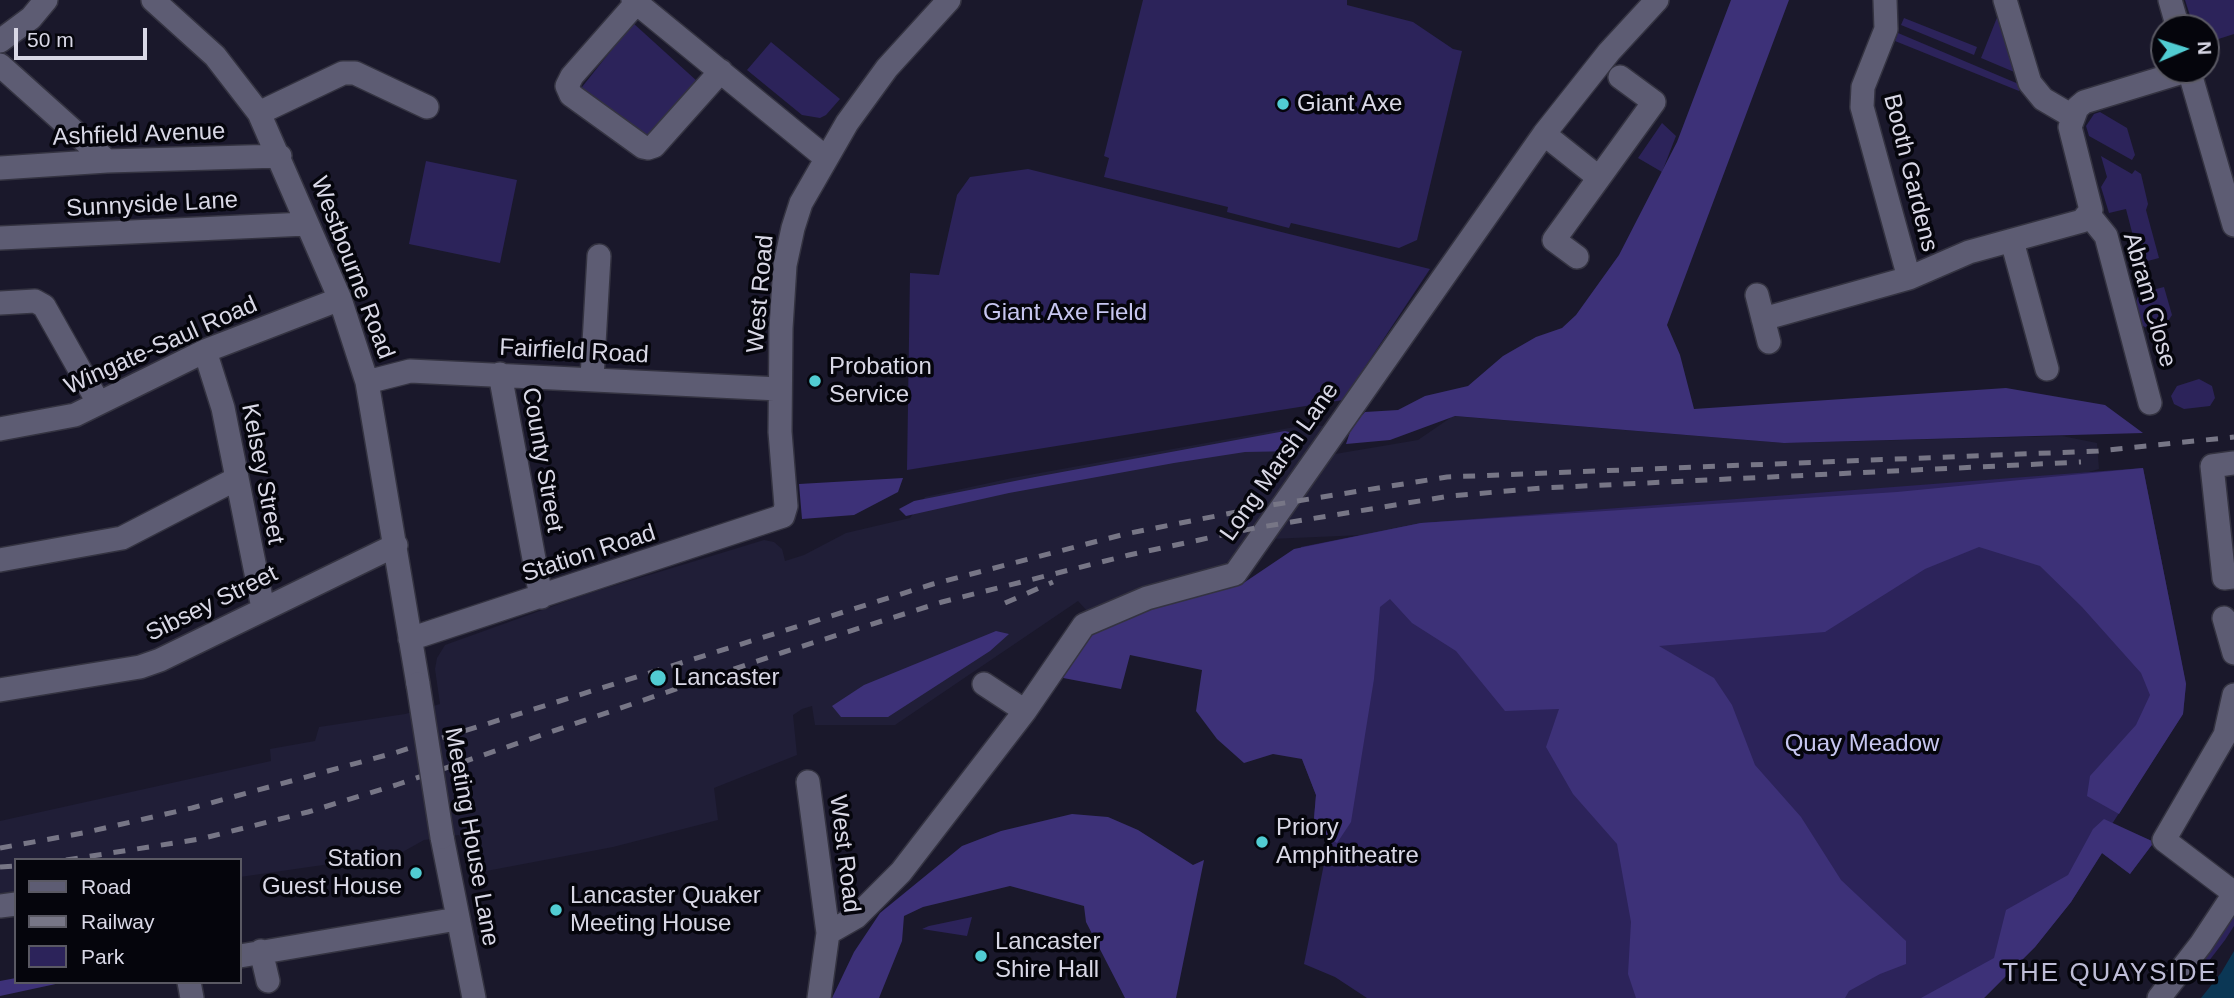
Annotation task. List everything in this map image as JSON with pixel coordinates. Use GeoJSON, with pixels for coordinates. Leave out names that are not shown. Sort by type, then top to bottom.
{"type":"FeatureCollection","features":[{"type":"Feature","properties":{"kind":"street"},"geometry":{"type":"LineString","coordinates":[[0,41],[31,18],[47,0]]}},
{"type":"Feature","properties":{"kind":"street","name":"Westbourne Road"},"geometry":{"type":"LineString","coordinates":[[153,0],[215,55],[259,113],[340,299],[367,382],[418,684]]}},
{"type":"Feature","properties":{"kind":"street","name":"West Road"},"geometry":{"type":"LineString","coordinates":[[783,516],[786,506],[779,389],[782,308],[788,246],[801,203],[847,122],[887,68],[949,0]]}},
{"type":"Feature","properties":{"kind":"street","name":"Long Marsh Lane"},"geometry":{"type":"LineString","coordinates":[[828,933],[856,916],[901,872],[1025,711],[1084,625],[1147,598],[1235,574],[1544,134],[1609,52],[1657,0]]}},
{"type":"Feature","properties":{"kind":"street","name":"Booth Gardens"},"geometry":{"type":"LineString","coordinates":[[1885,0],[1886,29],[1863,87],[1862,107],[1909,278]]}},
{"type":"Feature","properties":{"kind":"street"},"geometry":{"type":"LineString","coordinates":[[2005,0],[2030,83],[2043,99],[2072,116],[2084,102],[2150,82]]}},
{"type":"Feature","properties":{"kind":"street"},"geometry":{"type":"LineString","coordinates":[[721,71],[654,146],[648,148],[643,148],[571,95],[567,86],[572,76],[636,1],[721,71],[826,158]]}},
{"type":"Feature","properties":{"kind":"street"},"geometry":{"type":"LineString","coordinates":[[0,65],[107,161]]}},
{"type":"Feature","properties":{"kind":"street"},"geometry":{"type":"LineString","coordinates":[[259,113],[343,73],[355,74],[427,107]]}},
{"type":"Feature","properties":{"kind":"street"},"geometry":{"type":"LineString","coordinates":[[1577,257],[1554,240],[1654,102],[1620,77]]}},
{"type":"Feature","properties":{"kind":"street"},"geometry":{"type":"LineString","coordinates":[[2193,84],[2234,225]]}},
{"type":"Feature","properties":{"kind":"street","name":"Abram Close"},"geometry":{"type":"LineString","coordinates":[[1763,319],[1909,278],[1969,252],[2077,223],[2089,215],[2091,204],[2072,135],[2072,116]]}},
{"type":"Feature","properties":{"kind":"street"},"geometry":{"type":"LineString","coordinates":[[1544,134],[1598,177]]}},
{"type":"Feature","properties":{"kind":"street","name":"Ashfield Avenue"},"geometry":{"type":"LineString","coordinates":[[0,168],[107,161],[280,156]]}},
{"type":"Feature","properties":{"kind":"street","name":"Abram Close"},"geometry":{"type":"LineString","coordinates":[[2089,215],[2106,236],[2150,403]]}},
{"type":"Feature","properties":{"kind":"street","name":"Sunnyside Lane"},"geometry":{"type":"LineString","coordinates":[[0,238],[306,224]]}},
{"type":"Feature","properties":{"kind":"street"},"geometry":{"type":"LineString","coordinates":[[2012,241],[2047,369]]}},
{"type":"Feature","properties":{"kind":"street"},"geometry":{"type":"LineString","coordinates":[[592,379],[599,256]]}},
{"type":"Feature","properties":{"kind":"street"},"geometry":{"type":"LineString","coordinates":[[1757,295],[1769,342]]}},
{"type":"Feature","properties":{"kind":"street","name":"Wingate-Saul Road"},"geometry":{"type":"LineString","coordinates":[[0,429],[75,415],[205,351],[340,299]]}},
{"type":"Feature","properties":{"kind":"street"},"geometry":{"type":"LineString","coordinates":[[0,303],[35,301],[44,306],[98,402]]}},
{"type":"Feature","properties":{"kind":"street","name":"Kelsey Street"},"geometry":{"type":"LineString","coordinates":[[205,351],[223,408],[263,608]]}},
{"type":"Feature","properties":{"kind":"street","name":"Fairfield Road"},"geometry":{"type":"LineString","coordinates":[[367,382],[410,371],[779,389]]}},
{"type":"Feature","properties":{"kind":"street","name":"County Street"},"geometry":{"type":"LineString","coordinates":[[500,374],[541,597]]}},
{"type":"Feature","properties":{"kind":"street"},"geometry":{"type":"LineString","coordinates":[[2234,463],[2212,466],[2224,578],[2234,577]]}},
{"type":"Feature","properties":{"kind":"street"},"geometry":{"type":"LineString","coordinates":[[0,560],[115,541],[236,479]]}},
{"type":"Feature","properties":{"kind":"street","name":"Station Road"},"geometry":{"type":"LineString","coordinates":[[410,639],[783,516]]}},
{"type":"Feature","properties":{"kind":"street","name":"Sibsey Street"},"geometry":{"type":"LineString","coordinates":[[0,690],[140,667],[170,656],[396,545]]}},
{"type":"Feature","properties":{"kind":"street"},"geometry":{"type":"LineString","coordinates":[[2224,618],[2234,653]]}},
{"type":"Feature","properties":{"kind":"street","name":"Meeting House Lane"},"geometry":{"type":"LineString","coordinates":[[418,684],[442,837],[474,998]]}},
{"type":"Feature","properties":{"kind":"street"},"geometry":{"type":"LineString","coordinates":[[984,684],[1025,711]]}},
{"type":"Feature","properties":{"kind":"street"},"geometry":{"type":"LineString","coordinates":[[2159,998],[2201,944],[2234,894],[2164,840],[2225,735],[2234,695]]}},
{"type":"Feature","properties":{"kind":"street","name":"West Road"},"geometry":{"type":"LineString","coordinates":[[808,782],[828,933],[819,998]]}},
{"type":"Feature","properties":{"kind":"street"},"geometry":{"type":"LineString","coordinates":[[270,991],[251,953],[457,919]]}},
{"type":"Feature","properties":{"kind":"shaded area"},"geometry":{"type":"Polygon","coordinates":[[[1731,0],[1789,0],[1667,325],[1680,355],[1694,409],[2006,388],[2105,405],[2143,433],[1784,443],[1455,416],[1390,440],[1346,444],[1352,426],[1365,412],[1398,410],[1425,396],[1468,386],[1503,356],[1536,337],[1562,328],[1576,315],[1619,255],[1677,142],[1731,0]]]}},
{"type":"Feature","properties":{"kind":"shaded area"},"geometry":{"type":"Polygon","coordinates":[[[1453,416],[1784,443],[2062,436],[2097,443],[2099,469],[2031,490],[1526,528],[1247,540],[1228,568],[1088,612],[1078,601],[895,725],[815,725],[812,706],[802,709],[793,715],[797,755],[714,788],[718,820],[613,847],[481,872],[478,847],[465,847],[459,835],[424,840],[399,854],[242,877],[242,858],[14,858],[14,894],[0,896],[0,821],[271,761],[270,749],[315,741],[319,727],[405,714],[440,704],[435,669],[437,658],[445,645],[587,594],[764,540],[774,542],[782,549],[785,561],[804,555],[846,533],[910,518],[925,497],[1012,478],[1306,425],[1324,426],[1308,457],[1418,440],[1453,416]]]}},
{"type":"Feature","properties":{"kind":"shaded area"},"geometry":{"type":"Polygon","coordinates":[[[1285,431],[1300,435],[1298,451],[1245,452],[1174,463],[1009,493],[906,516],[899,509],[914,501],[1285,431]]]}},
{"type":"Feature","properties":{"kind":"shaded area"},"geometry":{"type":"Polygon","coordinates":[[[2143,468],[2186,684],[2183,714],[2119,814],[2087,796],[2090,776],[2136,725],[2150,695],[2141,673],[2082,607],[2040,566],[1979,547],[1925,569],[1825,632],[1659,646],[1714,678],[1732,705],[1755,765],[1801,817],[1841,880],[1906,941],[1906,964],[1849,991],[1845,998],[1636,998],[1628,974],[1631,922],[1617,844],[1573,794],[1546,747],[1559,709],[1505,711],[1456,651],[1412,623],[1390,599],[1380,607],[1374,679],[1351,822],[1337,843],[1313,830],[1316,795],[1302,759],[1273,754],[1244,763],[1217,739],[1196,711],[1202,670],[1130,655],[1121,689],[1058,677],[1081,636],[1151,605],[1245,582],[1294,549],[1421,523],[1897,492],[2143,468]]]}},
{"type":"Feature","properties":{"kind":"shaded area"},"geometry":{"type":"Polygon","coordinates":[[[903,478],[898,492],[854,515],[802,519],[799,484],[903,478]]]}},
{"type":"Feature","properties":{"kind":"shaded area"},"geometry":{"type":"Polygon","coordinates":[[[996,631],[1009,634],[990,651],[888,717],[841,717],[832,706],[864,685],[996,631]]]}},
{"type":"Feature","properties":{"kind":"shaded area"},"geometry":{"type":"Polygon","coordinates":[[[1072,814],[1108,817],[1138,830],[1193,865],[1204,860],[1176,998],[1125,998],[1086,922],[1084,906],[1010,886],[923,907],[904,916],[902,941],[879,998],[832,998],[854,952],[880,913],[962,846],[1001,831],[1072,814]]]}},
{"type":"Feature","properties":{"kind":"shaded area"},"geometry":{"type":"Polygon","coordinates":[[[2104,819],[2154,842],[2130,874],[2102,853],[2071,902],[2035,947],[1984,998],[1921,998],[1994,958],[2006,910],[2068,875],[2093,829],[2104,819]]]}},
{"type":"Feature","properties":{"kind":"shaded area"},"geometry":{"type":"Polygon","coordinates":[[[14,978],[14,984],[56,984],[0,996],[0,981],[14,978]]]}},
{"type":"Feature","properties":{"kind":"green space","name":"Giant Axe"},"geometry":{"type":"Polygon","coordinates":[[[1143,0],[1347,0],[1347,5],[1413,22],[1453,49],[1462,51],[1417,240],[1399,248],[1291,223],[1289,228],[1227,212],[1228,207],[1104,177],[1109,158],[1104,156],[1143,0]]]}},
{"type":"Feature","properties":{"kind":"green space"},"geometry":{"type":"Polygon","coordinates":[[[2185,0],[2234,0],[2234,34],[2220,38],[2220,14],[2190,14],[2185,0]]]}},
{"type":"Feature","properties":{"kind":"green space"},"geometry":{"type":"Polygon","coordinates":[[[2000,10],[2019,74],[1981,58],[2000,10]]]}},
{"type":"Feature","properties":{"kind":"green space"},"geometry":{"type":"Polygon","coordinates":[[[1904,18],[1977,47],[1974,55],[1901,25],[1904,18]]]}},
{"type":"Feature","properties":{"kind":"green space"},"geometry":{"type":"Polygon","coordinates":[[[633,23],[698,82],[653,138],[643,140],[581,95],[582,87],[633,23]]]}},
{"type":"Feature","properties":{"kind":"green space"},"geometry":{"type":"Polygon","coordinates":[[[1898,33],[2021,85],[2019,91],[1895,41],[1898,33]]]}},
{"type":"Feature","properties":{"kind":"green space"},"geometry":{"type":"Polygon","coordinates":[[[771,42],[840,99],[826,115],[820,118],[802,115],[747,70],[771,42]]]}},
{"type":"Feature","properties":{"kind":"green space"},"geometry":{"type":"Polygon","coordinates":[[[2100,112],[2127,128],[2135,155],[2132,160],[2089,136],[2086,126],[2094,114],[2100,112]]]}},
{"type":"Feature","properties":{"kind":"green space"},"geometry":{"type":"Polygon","coordinates":[[[1662,123],[1676,136],[1662,172],[1638,158],[1662,123]]]}},
{"type":"Feature","properties":{"kind":"green space"},"geometry":{"type":"Polygon","coordinates":[[[2101,156],[2132,174],[2135,170],[2141,174],[2148,204],[2146,210],[2159,258],[2140,263],[2126,209],[2109,213],[2101,187],[2107,177],[2101,156]]]}},
{"type":"Feature","properties":{"kind":"green space"},"geometry":{"type":"Polygon","coordinates":[[[426,161],[517,180],[500,263],[409,244],[426,161]]]}},
{"type":"Feature","properties":{"kind":"green space","name":"Giant Axe Field"},"geometry":{"type":"Polygon","coordinates":[[[1028,169],[1430,269],[1343,400],[907,470],[910,273],[939,275],[957,195],[970,177],[1028,169]]]}},
{"type":"Feature","properties":{"kind":"green space"},"geometry":{"type":"Polygon","coordinates":[[[2164,287],[2172,315],[2166,324],[2149,329],[2137,323],[2133,307],[2140,293],[2164,287]]]}},
{"type":"Feature","properties":{"kind":"green space"},"geometry":{"type":"Polygon","coordinates":[[[2199,379],[2212,386],[2215,398],[2210,406],[2184,409],[2174,404],[2171,396],[2177,386],[2199,379]]]}},
{"type":"Feature","properties":{"kind":"green space","name":"Quay Meadow"},"geometry":{"type":"Polygon","coordinates":[[[2143,468],[2186,684],[2183,714],[2112,824],[2154,842],[2130,874],[2102,853],[2071,902],[2035,947],[1984,998],[1367,998],[1335,977],[1304,964],[1329,839],[1313,830],[1316,795],[1302,759],[1301,547],[1421,523],[2143,468]]]}},
{"type":"Feature","properties":{"kind":"green space"},"geometry":{"type":"Polygon","coordinates":[[[2234,914],[2234,926],[2192,983],[2187,979],[2234,914]]]}},
{"type":"Feature","properties":{"kind":"green space"},"geometry":{"type":"Polygon","coordinates":[[[972,917],[967,936],[922,929],[929,926],[972,917]]]}},
{"type":"Feature","properties":{"kind":"water"},"geometry":{"type":"Polygon","coordinates":[[[2234,951],[2234,998],[2201,998],[2221,973],[2234,951]]]}},
{"type":"Feature","properties":{"kind":"railway"},"geometry":{"type":"LineString","coordinates":[[0,848],[83,833],[192,808],[394,753],[933,584],[1125,534],[1272,505],[1447,477],[2098,451],[2234,437]]}},
{"type":"Feature","properties":{"kind":"railway"},"geometry":{"type":"LineString","coordinates":[[79,858],[200,839],[308,812],[396,785],[781,653],[942,602],[1129,555],[1255,528],[1450,496],[1542,488],[2081,462]]}},
{"type":"Feature","properties":{"kind":"railway"},"geometry":{"type":"LineString","coordinates":[[1005,603],[1053,582]]}},
{"type":"Feature","properties":{"kind":"railway"},"geometry":{"type":"LineString","coordinates":[[0,867],[14,866]]}},
{"type":"Feature","properties":{"kind":"place","name":"Giant Axe"},"geometry":{"type":"Point","coordinates":[1283,104]}},
{"type":"Feature","properties":{"kind":"place","name":"Probation Service"},"geometry":{"type":"Point","coordinates":[815,381]}},
{"type":"Feature","properties":{"kind":"place","name":"Lancaster"},"geometry":{"type":"Point","coordinates":[658,678]}},
{"type":"Feature","properties":{"kind":"place","name":"Priory Amphitheatre"},"geometry":{"type":"Point","coordinates":[1262,842]}},
{"type":"Feature","properties":{"kind":"place","name":"Station Guest House"},"geometry":{"type":"Point","coordinates":[416,873]}},
{"type":"Feature","properties":{"kind":"place","name":"Lancaster Quaker Meeting House"},"geometry":{"type":"Point","coordinates":[556,910]}},
{"type":"Feature","properties":{"kind":"place","name":"Lancaster Shire Hall"},"geometry":{"type":"Point","coordinates":[981,956]}},
{"type":"Feature","properties":{"kind":"district","name":"THE QUAYSIDE"},"geometry":{"type":"Point","coordinates":[2110,974]}}]}
